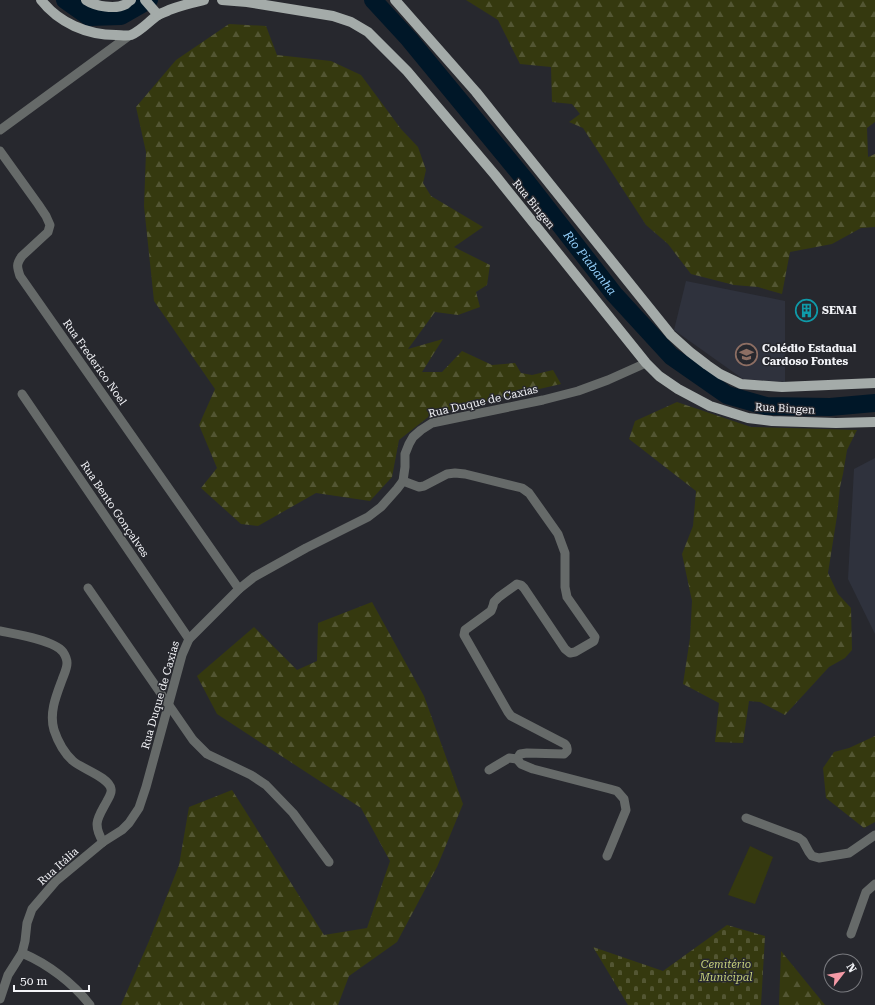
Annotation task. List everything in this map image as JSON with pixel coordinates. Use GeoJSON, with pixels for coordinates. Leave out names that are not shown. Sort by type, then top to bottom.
{"type":"FeatureCollection","features":[{"type":"Feature","properties":{"kind":"main road"},"geometry":{"type":"LineString","coordinates":[[41,0],[44,5],[62,20],[86,31],[105,35],[130,35],[142,29],[158,15],[184,4],[204,0]]}},
{"type":"Feature","properties":{"kind":"main road"},"geometry":{"type":"LineString","coordinates":[[86,0],[99,6],[115,7],[126,4],[130,0]]}},
{"type":"Feature","properties":{"kind":"main road"},"geometry":{"type":"LineString","coordinates":[[145,0],[158,15]]}},
{"type":"Feature","properties":{"kind":"main road","name":"Rua Bingen"},"geometry":{"type":"LineString","coordinates":[[222,0],[247,2],[333,16],[351,22],[368,32],[407,71],[495,175],[646,363],[659,376],[678,389],[710,406],[748,418],[772,422],[875,422]]}},
{"type":"Feature","properties":{"kind":"main road","name":"Rua Bingen"},"geometry":{"type":"LineString","coordinates":[[395,0],[476,92],[671,335],[690,352],[720,374],[740,384],[782,388],[875,383]]}},
{"type":"Feature","properties":{"kind":"street"},"geometry":{"type":"LineString","coordinates":[[0,130],[130,35]]}},
{"type":"Feature","properties":{"kind":"street","name":"Rua Frederico Noel"},"geometry":{"type":"LineString","coordinates":[[0,151],[38,204],[50,225],[48,232],[19,260],[17,267],[20,276],[239,589]]}},
{"type":"Feature","properties":{"kind":"street","name":"Rua Duque de Caxias"},"geometry":{"type":"LineString","coordinates":[[103,842],[122,830],[139,808],[182,654],[189,639],[239,589],[254,577],[306,548],[368,517],[381,507],[403,481],[405,454],[413,437],[432,423],[543,400],[578,391],[608,380],[646,363]]}},
{"type":"Feature","properties":{"kind":"street","name":"Rua Bento Gonçalves"},"geometry":{"type":"LineString","coordinates":[[22,394],[189,639]]}},
{"type":"Feature","properties":{"kind":"street"},"geometry":{"type":"LineString","coordinates":[[403,481],[418,487],[424,486],[447,474],[455,473],[465,474],[522,488],[529,493],[558,534],[565,552],[565,587],[568,597],[595,637],[594,641],[575,652],[570,652],[565,649],[524,588],[517,584],[499,597],[494,602],[490,611],[465,630],[464,635],[511,716],[567,745],[568,748],[567,752],[564,754],[527,753],[520,754],[517,759]]}},
{"type":"Feature","properties":{"kind":"street"},"geometry":{"type":"LineString","coordinates":[[88,588],[193,740],[207,754],[251,775],[266,784],[293,813],[329,862]]}},
{"type":"Feature","properties":{"kind":"street"},"geometry":{"type":"LineString","coordinates":[[0,631],[52,644],[61,649],[66,656],[67,668],[54,706],[52,718],[58,740],[73,761],[93,772],[109,784],[111,789],[110,794],[96,824],[98,833],[103,842]]}},
{"type":"Feature","properties":{"kind":"street"},"geometry":{"type":"LineString","coordinates":[[489,770],[509,758],[517,759],[521,764],[533,769],[617,792],[624,799],[626,810],[607,856]]}},
{"type":"Feature","properties":{"kind":"street"},"geometry":{"type":"LineString","coordinates":[[746,818],[799,838],[802,840],[808,852],[812,856],[819,858],[849,854],[875,835]]}},
{"type":"Feature","properties":{"kind":"street","name":"Rua Itália"},"geometry":{"type":"LineString","coordinates":[[0,999],[8,975],[22,953],[27,923],[32,909],[56,881],[103,842]]}},
{"type":"Feature","properties":{"kind":"street"},"geometry":{"type":"LineString","coordinates":[[851,934],[866,892],[875,884]]}},
{"type":"Feature","properties":{"kind":"street"},"geometry":{"type":"LineString","coordinates":[[22,953],[32,957],[60,975],[90,1005]]}},
{"type":"Feature","properties":{"kind":"shaded area","name":"Colédio Estadual Cardoso Fontes"},"geometry":{"type":"Polygon","coordinates":[[[686,281],[785,301],[785,382],[743,379],[674,330],[686,281]]]}},
{"type":"Feature","properties":{"kind":"shaded area"},"geometry":{"type":"Polygon","coordinates":[[[875,458],[875,634],[848,579],[854,469],[875,458]]]}},
{"type":"Feature","properties":{"kind":"green space"},"geometry":{"type":"Polygon","coordinates":[[[466,0],[875,0],[875,122],[867,128],[868,157],[875,154],[875,227],[861,228],[832,244],[790,252],[782,294],[758,287],[734,285],[691,274],[668,244],[646,225],[583,128],[569,122],[580,114],[572,104],[552,102],[551,67],[520,64],[498,20],[466,0]]]}},
{"type":"Feature","properties":{"kind":"green space"},"geometry":{"type":"Polygon","coordinates":[[[229,24],[266,26],[277,55],[331,61],[361,75],[401,129],[418,147],[426,170],[423,183],[431,196],[483,227],[454,247],[490,265],[487,285],[476,292],[480,307],[458,315],[435,312],[408,349],[443,339],[422,372],[442,372],[462,351],[492,365],[515,363],[521,373],[532,375],[553,370],[561,384],[432,414],[399,440],[392,477],[370,501],[316,493],[258,526],[241,524],[201,488],[217,468],[199,425],[215,389],[154,301],[144,206],[146,152],[136,107],[176,60],[229,24]]]}},
{"type":"Feature","properties":{"kind":"green space"},"geometry":{"type":"Polygon","coordinates":[[[677,402],[751,427],[857,430],[847,450],[840,487],[828,573],[838,594],[851,608],[852,650],[845,658],[829,667],[785,715],[760,702],[749,701],[743,743],[715,742],[719,703],[683,684],[690,638],[692,601],[682,554],[693,526],[696,491],[629,439],[635,421],[677,402]]]}},
{"type":"Feature","properties":{"kind":"green space"},"geometry":{"type":"Polygon","coordinates":[[[372,602],[424,696],[463,804],[437,867],[397,942],[349,976],[338,1005],[121,1005],[149,941],[179,865],[189,807],[232,790],[324,935],[367,928],[390,861],[361,808],[217,714],[197,676],[254,627],[297,670],[317,661],[318,623],[372,602]]]}},
{"type":"Feature","properties":{"kind":"green space"},"geometry":{"type":"Polygon","coordinates":[[[875,736],[875,822],[864,828],[826,798],[823,768],[834,752],[849,748],[875,736]]]}},
{"type":"Feature","properties":{"kind":"green space"},"geometry":{"type":"Polygon","coordinates":[[[750,846],[773,857],[755,904],[728,895],[750,846]]]}},
{"type":"Feature","properties":{"kind":"green space","name":"Cemitério Municipal"},"geometry":{"type":"Polygon","coordinates":[[[727,925],[765,936],[761,1005],[628,1005],[593,947],[663,971],[727,925]]]}},
{"type":"Feature","properties":{"kind":"green space"},"geometry":{"type":"Polygon","coordinates":[[[781,951],[825,1005],[779,1005],[781,951]]]}},
{"type":"Feature","properties":{"kind":"waterway","name":"Rio Piabanha"},"geometry":{"type":"LineString","coordinates":[[65,0],[89,17],[121,16],[149,0]]}},
{"type":"Feature","properties":{"kind":"waterway","name":"Rio Piabanha"},"geometry":{"type":"LineString","coordinates":[[373,0],[409,39],[526,181],[614,294],[671,356],[727,395],[766,406],[830,407],[875,403]]}},
{"type":"Feature","properties":{"kind":"place","name":"SENAI"},"geometry":{"type":"Point","coordinates":[807,310]}},
{"type":"Feature","properties":{"kind":"place","name":"Colédio Estadual Cardoso Fontes"},"geometry":{"type":"Point","coordinates":[746,354]}}]}
